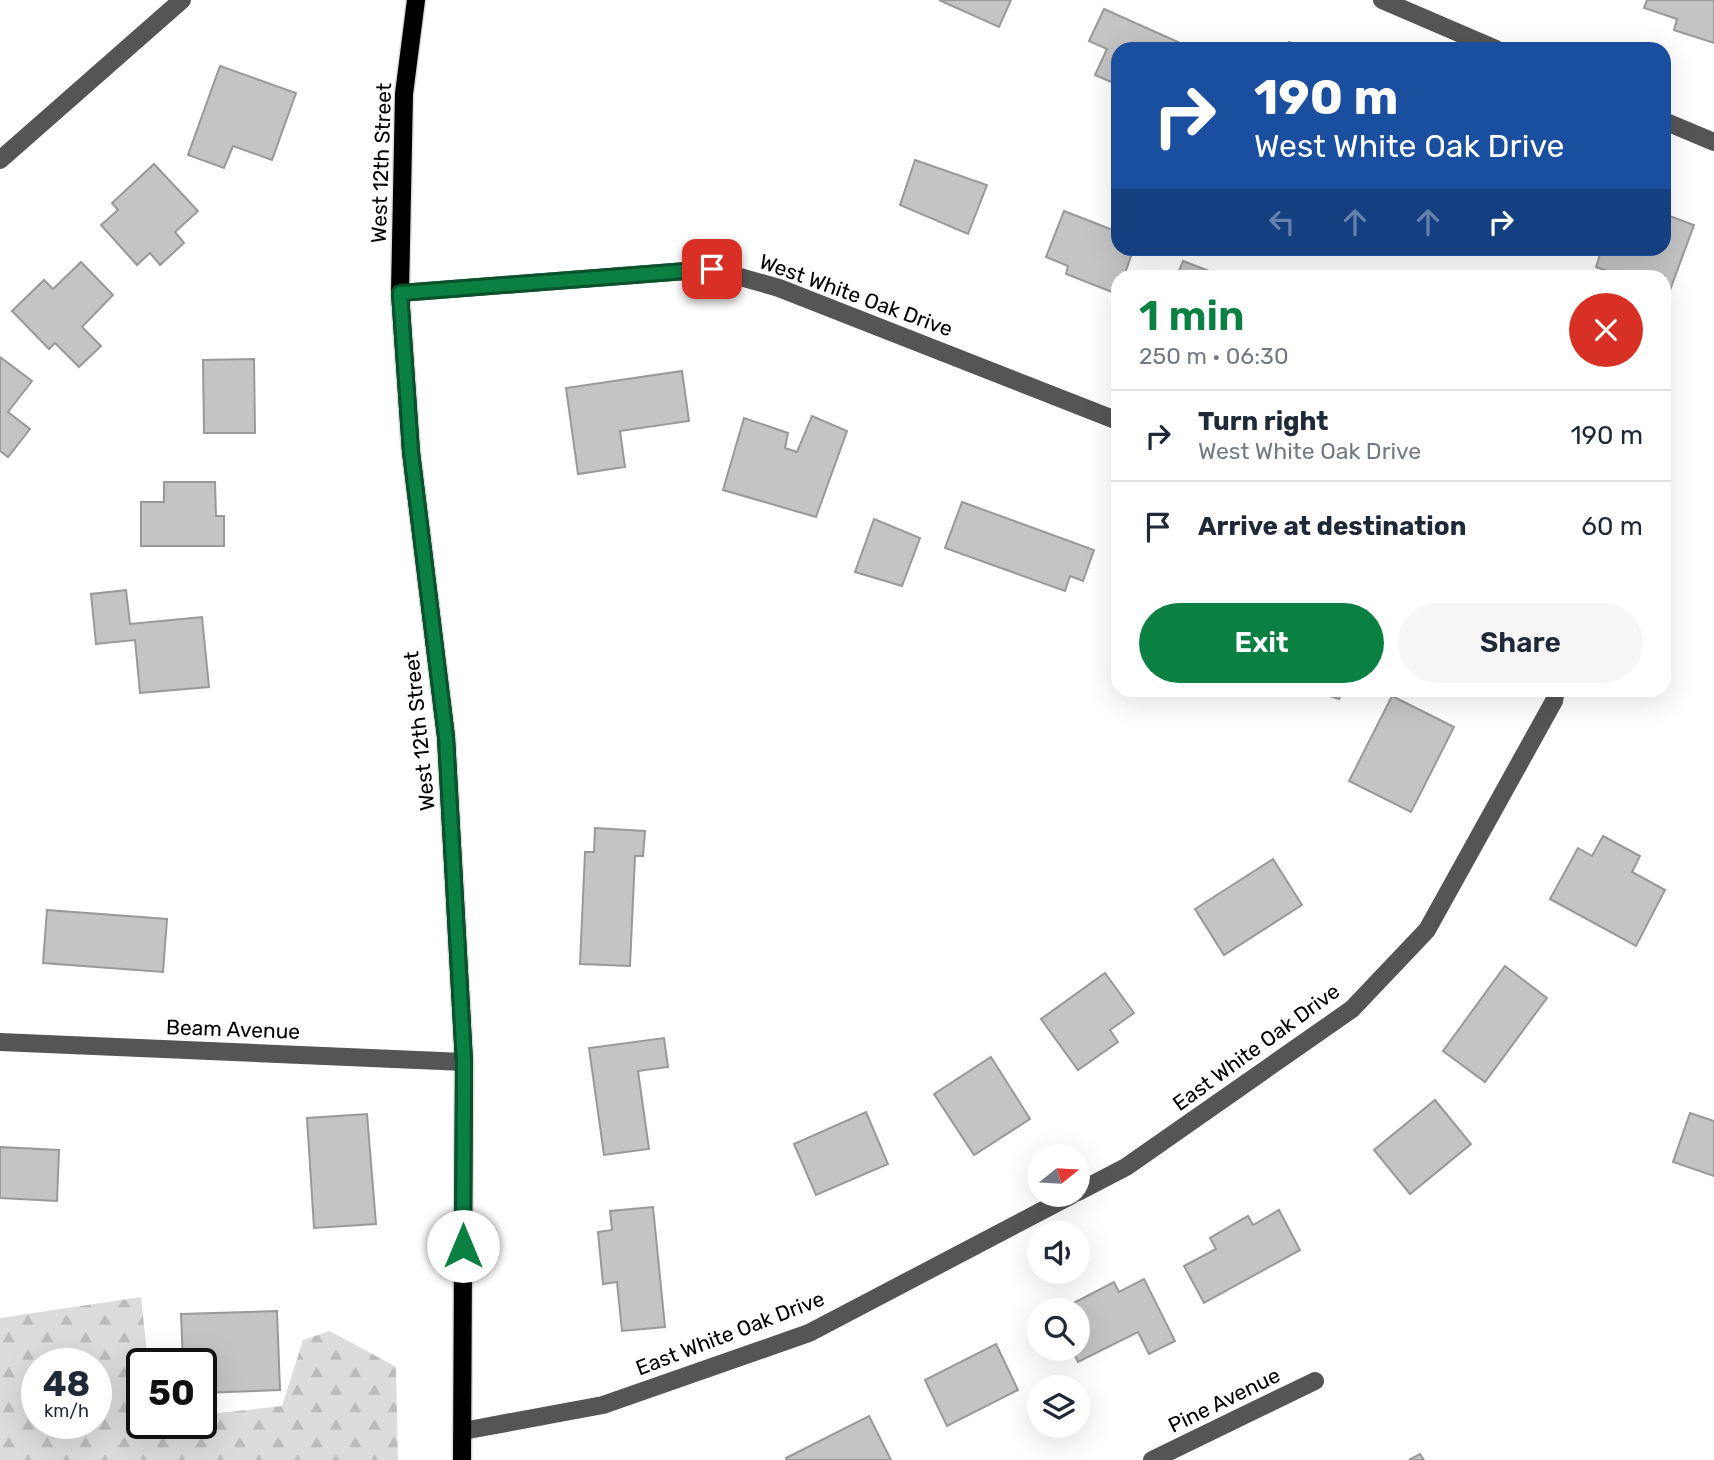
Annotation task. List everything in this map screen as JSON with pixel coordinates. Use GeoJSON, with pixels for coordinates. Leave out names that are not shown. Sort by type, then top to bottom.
{"type":"FeatureCollection","features":[{"type":"Feature","properties":{"kind":"main road","name":"West 12th Street"},"geometry":{"type":"LineString","coordinates":[[416,0],[404,94],[400,293],[411,452],[446,737],[464,1062],[463,1460]]}},
{"type":"Feature","properties":{"kind":"street"},"geometry":{"type":"LineString","coordinates":[[0,160],[182,0]]}},
{"type":"Feature","properties":{"kind":"street"},"geometry":{"type":"LineString","coordinates":[[1381,0],[1480,42]]}},
{"type":"Feature","properties":{"kind":"street"},"geometry":{"type":"LineString","coordinates":[[1671,124],[1714,142]]}},
{"type":"Feature","properties":{"kind":"street","name":"West White Oak Drive"},"geometry":{"type":"LineString","coordinates":[[400,293],[712,269],[779,288],[1111,418]]}},
{"type":"Feature","properties":{"kind":"street","name":"East White Oak Drive"},"geometry":{"type":"LineString","coordinates":[[1090,1186],[1126,1167],[1352,1009],[1427,930],[1555,697]]}},
{"type":"Feature","properties":{"kind":"street","name":"Beam Avenue"},"geometry":{"type":"LineString","coordinates":[[0,1042],[464,1062]]}},
{"type":"Feature","properties":{"kind":"street","name":"East White Oak Drive"},"geometry":{"type":"LineString","coordinates":[[463,1431],[603,1405],[809,1333],[1047,1208]]}},
{"type":"Feature","properties":{"kind":"street","name":"Pine Avenue"},"geometry":{"type":"LineString","coordinates":[[1152,1460],[1315,1381]]}},
{"type":"Feature","properties":{"kind":"green space"},"geometry":{"type":"Polygon","coordinates":[[[141,1297],[146,1348],[126,1348],[126,1439],[217,1439],[217,1413],[282,1406],[303,1340],[330,1331],[396,1367],[398,1460],[0,1460],[0,1318],[141,1297]]]}},
{"type":"Feature","properties":{"kind":"building"},"geometry":{"type":"Polygon","coordinates":[[[939,0],[1011,0],[999,27],[939,0]]]}},
{"type":"Feature","properties":{"kind":"building"},"geometry":{"type":"Polygon","coordinates":[[[1647,0],[1714,0],[1714,43],[1674,30],[1677,19],[1644,8],[1647,0]]]}},
{"type":"Feature","properties":{"kind":"building"},"geometry":{"type":"Polygon","coordinates":[[[1104,9],[1178,42],[1111,42],[1111,82],[1095,75],[1107,49],[1089,41],[1104,9]]]}},
{"type":"Feature","properties":{"kind":"building"},"geometry":{"type":"Polygon","coordinates":[[[220,66],[296,93],[272,160],[233,146],[224,168],[188,155],[220,66]]]}},
{"type":"Feature","properties":{"kind":"building"},"geometry":{"type":"Polygon","coordinates":[[[915,160],[987,185],[968,234],[900,205],[915,160]]]}},
{"type":"Feature","properties":{"kind":"building"},"geometry":{"type":"Polygon","coordinates":[[[154,164],[198,211],[175,232],[184,243],[160,265],[150,253],[137,265],[101,225],[118,210],[112,203],[154,164]]]}},
{"type":"Feature","properties":{"kind":"building"},"geometry":{"type":"Polygon","coordinates":[[[1064,211],[1111,229],[1111,256],[1131,256],[1126,270],[1111,270],[1111,292],[1066,274],[1068,266],[1046,257],[1064,211]]]}},
{"type":"Feature","properties":{"kind":"building"},"geometry":{"type":"Polygon","coordinates":[[[1671,217],[1694,225],[1671,288],[1671,270],[1605,270],[1596,267],[1599,256],[1671,256],[1671,217]]]}},
{"type":"Feature","properties":{"kind":"building"},"geometry":{"type":"Polygon","coordinates":[[[1183,261],[1206,270],[1179,270],[1183,261]]]}},
{"type":"Feature","properties":{"kind":"building"},"geometry":{"type":"Polygon","coordinates":[[[81,262],[113,295],[82,327],[101,346],[79,367],[55,343],[49,349],[12,311],[44,280],[53,289],[81,262]]]}},
{"type":"Feature","properties":{"kind":"building"},"geometry":{"type":"Polygon","coordinates":[[[0,357],[32,381],[8,412],[30,429],[8,457],[0,451],[0,357]]]}},
{"type":"Feature","properties":{"kind":"building"},"geometry":{"type":"Polygon","coordinates":[[[254,359],[255,433],[204,433],[203,360],[254,359]]]}},
{"type":"Feature","properties":{"kind":"building"},"geometry":{"type":"Polygon","coordinates":[[[682,371],[689,421],[620,431],[625,467],[578,474],[566,388],[682,371]]]}},
{"type":"Feature","properties":{"kind":"building"},"geometry":{"type":"Polygon","coordinates":[[[812,416],[847,431],[816,517],[723,490],[744,418],[788,433],[785,448],[797,452],[812,416]]]}},
{"type":"Feature","properties":{"kind":"building"},"geometry":{"type":"Polygon","coordinates":[[[164,482],[215,482],[216,516],[224,516],[224,546],[141,546],[141,502],[164,502],[164,482]]]}},
{"type":"Feature","properties":{"kind":"building"},"geometry":{"type":"Polygon","coordinates":[[[962,502],[1094,550],[1083,581],[1070,576],[1065,591],[945,548],[962,502]]]}},
{"type":"Feature","properties":{"kind":"building"},"geometry":{"type":"Polygon","coordinates":[[[874,519],[920,538],[902,586],[855,572],[874,519]]]}},
{"type":"Feature","properties":{"kind":"building"},"geometry":{"type":"Polygon","coordinates":[[[126,590],[130,624],[202,617],[209,687],[140,693],[135,640],[96,644],[91,594],[126,590]]]}},
{"type":"Feature","properties":{"kind":"building"},"geometry":{"type":"Polygon","coordinates":[[[1391,697],[1454,727],[1411,812],[1349,781],[1391,697]]]}},
{"type":"Feature","properties":{"kind":"building"},"geometry":{"type":"Polygon","coordinates":[[[595,828],[645,831],[643,856],[635,856],[630,966],[580,964],[585,852],[594,852],[595,828]]]}},
{"type":"Feature","properties":{"kind":"building"},"geometry":{"type":"Polygon","coordinates":[[[1603,836],[1640,856],[1632,872],[1665,890],[1636,946],[1550,899],[1578,848],[1592,856],[1603,836]]]}},
{"type":"Feature","properties":{"kind":"building"},"geometry":{"type":"Polygon","coordinates":[[[1273,859],[1302,905],[1224,955],[1195,909],[1273,859]]]}},
{"type":"Feature","properties":{"kind":"building"},"geometry":{"type":"Polygon","coordinates":[[[47,910],[167,919],[163,972],[43,963],[47,910]]]}},
{"type":"Feature","properties":{"kind":"building"},"geometry":{"type":"Polygon","coordinates":[[[1505,966],[1547,998],[1485,1082],[1443,1051],[1505,966]]]}},
{"type":"Feature","properties":{"kind":"building"},"geometry":{"type":"Polygon","coordinates":[[[1105,973],[1134,1013],[1110,1030],[1118,1042],[1078,1070],[1041,1019],[1105,973]]]}},
{"type":"Feature","properties":{"kind":"building"},"geometry":{"type":"Polygon","coordinates":[[[664,1038],[668,1067],[638,1071],[649,1149],[604,1155],[589,1048],[664,1038]]]}},
{"type":"Feature","properties":{"kind":"building"},"geometry":{"type":"Polygon","coordinates":[[[991,1057],[1030,1119],[974,1155],[934,1094],[991,1057]]]}},
{"type":"Feature","properties":{"kind":"building"},"geometry":{"type":"Polygon","coordinates":[[[1435,1100],[1471,1144],[1410,1194],[1374,1150],[1435,1100]]]}},
{"type":"Feature","properties":{"kind":"building"},"geometry":{"type":"Polygon","coordinates":[[[866,1112],[888,1164],[816,1195],[794,1144],[866,1112]]]}},
{"type":"Feature","properties":{"kind":"building"},"geometry":{"type":"Polygon","coordinates":[[[1690,1113],[1714,1121],[1714,1176],[1673,1162],[1690,1113]]]}},
{"type":"Feature","properties":{"kind":"building"},"geometry":{"type":"Polygon","coordinates":[[[367,1114],[376,1224],[314,1228],[307,1118],[367,1114]]]}},
{"type":"Feature","properties":{"kind":"building"},"geometry":{"type":"Polygon","coordinates":[[[0,1147],[59,1150],[57,1201],[0,1198],[0,1147]]]}},
{"type":"Feature","properties":{"kind":"building"},"geometry":{"type":"Polygon","coordinates":[[[653,1207],[665,1327],[622,1331],[617,1282],[603,1284],[598,1232],[612,1230],[610,1211],[653,1207]]]}},
{"type":"Feature","properties":{"kind":"building"},"geometry":{"type":"Polygon","coordinates":[[[1279,1210],[1300,1250],[1204,1303],[1184,1266],[1216,1249],[1210,1238],[1248,1216],[1253,1225],[1279,1210]]]}},
{"type":"Feature","properties":{"kind":"building"},"geometry":{"type":"Polygon","coordinates":[[[1144,1279],[1175,1341],[1149,1354],[1138,1332],[1090,1356],[1090,1298],[1083,1298],[1114,1282],[1119,1292],[1144,1279]]]}},
{"type":"Feature","properties":{"kind":"building"},"geometry":{"type":"Polygon","coordinates":[[[277,1311],[280,1390],[217,1392],[217,1348],[182,1348],[181,1314],[277,1311]]]}},
{"type":"Feature","properties":{"kind":"building"},"geometry":{"type":"Polygon","coordinates":[[[996,1344],[1018,1390],[947,1426],[925,1380],[996,1344]]]}},
{"type":"Feature","properties":{"kind":"building"},"geometry":{"type":"Polygon","coordinates":[[[869,1416],[891,1460],[787,1460],[786,1458],[869,1416]]]}},
{"type":"Feature","properties":{"kind":"building"},"geometry":{"type":"Polygon","coordinates":[[[1420,1454],[1424,1460],[1409,1460],[1420,1454]]]}},
{"type":"Feature","properties":{"kind":"route"},"geometry":{"type":"LineString","coordinates":[[463,1246],[464,1062],[446,737],[411,452],[400,293],[712,269]]}}]}
